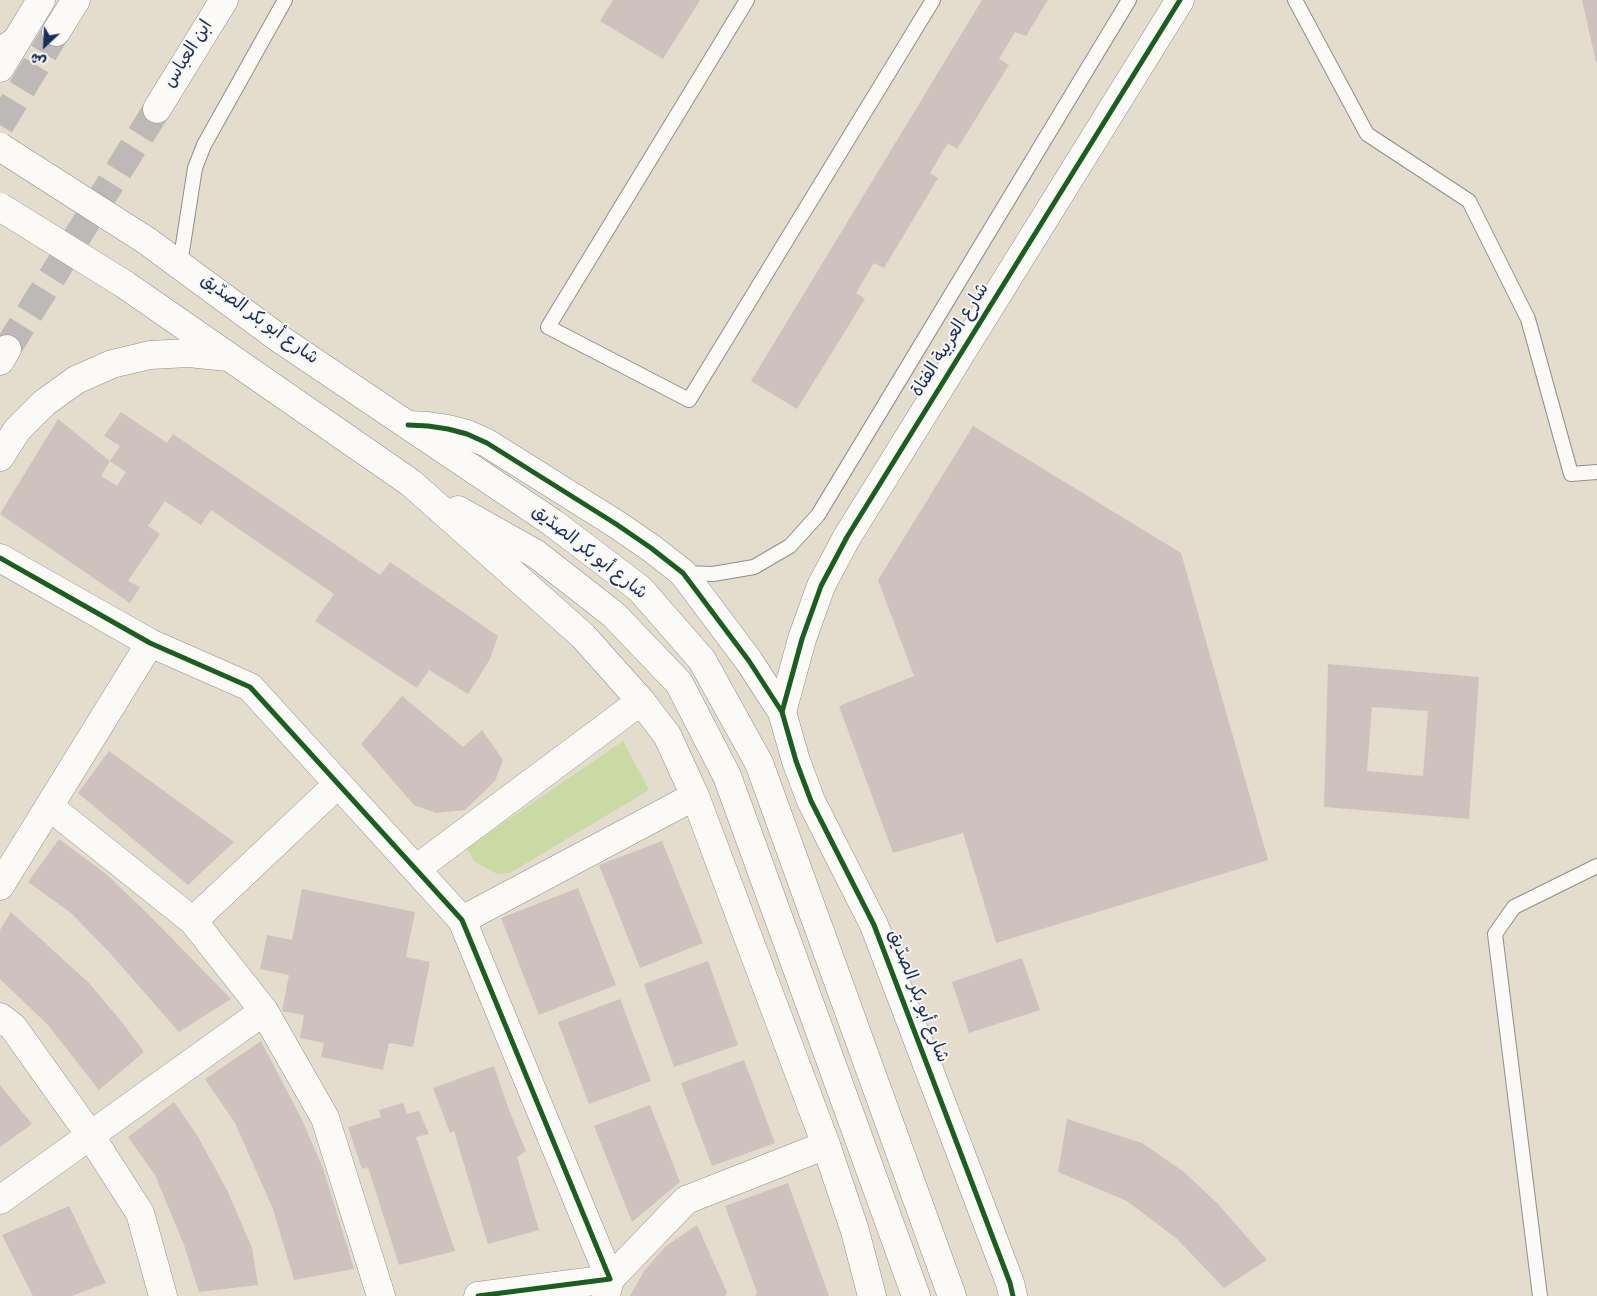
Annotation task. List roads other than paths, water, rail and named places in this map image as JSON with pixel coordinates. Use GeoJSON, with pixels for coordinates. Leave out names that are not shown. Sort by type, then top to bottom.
{"type":"FeatureCollection","features":[{"type":"Feature","properties":{"kind":"main road"},"geometry":{"type":"LineString","coordinates":[[0,68],[8,46],[41,0]]}},
{"type":"Feature","properties":{"kind":"main road"},"geometry":{"type":"LineString","coordinates":[[56,32],[76,0]]}},
{"type":"Feature","properties":{"kind":"main road","name":"ابن العباس"},"geometry":{"type":"LineString","coordinates":[[157,109],[224,0]]}},
{"type":"Feature","properties":{"kind":"main road","name":"شارع العربية الفتاة"},"geometry":{"type":"LineString","coordinates":[[782,712],[802,639],[821,586],[848,537],[1180,0]]}},
{"type":"Feature","properties":{"kind":"main road","name":"شارع أبو بكر الصدّيق"},"geometry":{"type":"LineString","coordinates":[[0,147],[147,241],[280,339],[553,523],[640,590],[702,660],[759,763],[952,1296]]}},
{"type":"Feature","properties":{"kind":"main road"},"geometry":{"type":"LineString","coordinates":[[0,207],[124,284],[228,358],[411,483],[536,554],[614,615],[679,682],[727,776],[916,1296]]}},
{"type":"Feature","properties":{"kind":"main road"},"geometry":{"type":"LineString","coordinates":[[0,457],[17,430],[44,402],[76,380],[112,364],[150,355],[189,352],[228,358]]}},
{"type":"Feature","properties":{"kind":"main road","name":"شارع أبو بكر الصدّيق"},"geometry":{"type":"LineString","coordinates":[[408,426],[448,429],[467,434],[487,443],[651,548],[683,573],[750,661],[782,712],[796,761],[811,801],[874,925],[1003,1265],[1013,1296]]}},
{"type":"Feature","properties":{"kind":"main road"},"geometry":{"type":"LineString","coordinates":[[411,483],[584,636],[667,734],[695,796],[826,1145],[855,1230],[872,1296]]}},
{"type":"Feature","properties":{"kind":"main road"},"geometry":{"type":"LineString","coordinates":[[0,558],[150,643],[250,687],[462,920],[608,1288]]}},
{"type":"Feature","properties":{"kind":"main road"},"geometry":{"type":"LineString","coordinates":[[0,886],[150,643]]}},
{"type":"Feature","properties":{"kind":"main road"},"geometry":{"type":"LineString","coordinates":[[416,869],[641,701]]}},
{"type":"Feature","properties":{"kind":"main road"},"geometry":{"type":"LineString","coordinates":[[193,921],[338,784]]}},
{"type":"Feature","properties":{"kind":"main road"},"geometry":{"type":"LineString","coordinates":[[462,920],[695,796]]}},
{"type":"Feature","properties":{"kind":"main road"},"geometry":{"type":"LineString","coordinates":[[50,807],[193,921],[264,1010],[325,1118],[381,1296]]}},
{"type":"Feature","properties":{"kind":"main road"},"geometry":{"type":"LineString","coordinates":[[0,1200],[264,1010]]}},
{"type":"Feature","properties":{"kind":"main road"},"geometry":{"type":"LineString","coordinates":[[0,1016],[13,1027],[90,1135],[140,1213],[163,1296]]}},
{"type":"Feature","properties":{"kind":"main road"},"geometry":{"type":"LineString","coordinates":[[478,1296],[608,1288],[686,1200],[826,1145]]}},
{"type":"Feature","properties":{"kind":"lane"},"geometry":{"type":"LineString","coordinates":[[180,264],[194,175],[204,146],[285,0]]}},
{"type":"Feature","properties":{"kind":"lane"},"geometry":{"type":"LineString","coordinates":[[747,0],[548,327],[689,400],[933,0]]}},
{"type":"Feature","properties":{"kind":"lane"},"geometry":{"type":"LineString","coordinates":[[683,573],[713,574],[754,567],[790,546],[818,515],[1129,0]]}},
{"type":"Feature","properties":{"kind":"lane"},"geometry":{"type":"LineString","coordinates":[[1296,0],[1367,134],[1469,200],[1528,320],[1571,474],[1597,472]]}},
{"type":"Feature","properties":{"kind":"lane"},"geometry":{"type":"LineString","coordinates":[[1540,1296],[1495,934],[1514,907],[1597,866]]}},
{"type":"Feature","properties":{"kind":"tunnel"},"geometry":{"type":"LineString","coordinates":[[0,125],[56,32]]}},
{"type":"Feature","properties":{"kind":"tunnel"},"geometry":{"type":"LineString","coordinates":[[7,349],[157,109]]}}]}
